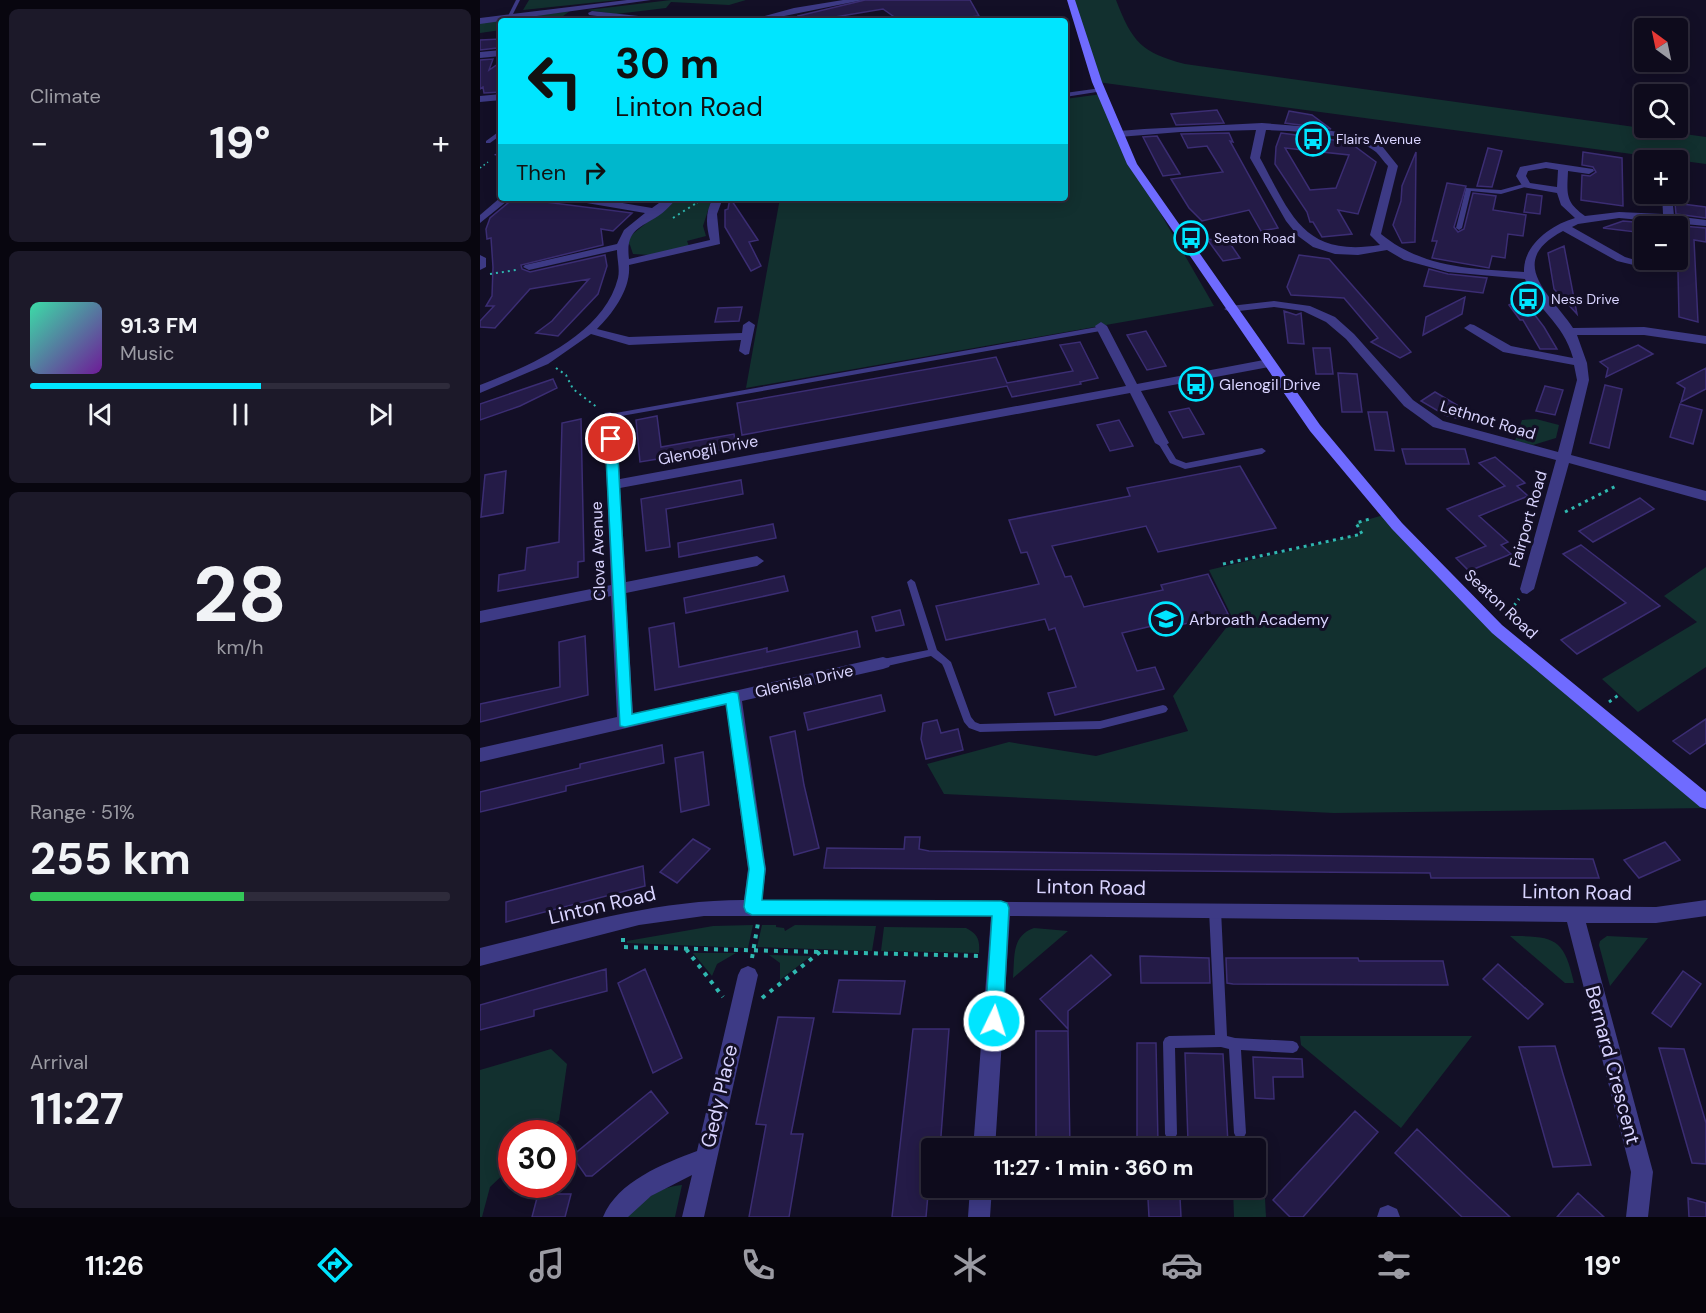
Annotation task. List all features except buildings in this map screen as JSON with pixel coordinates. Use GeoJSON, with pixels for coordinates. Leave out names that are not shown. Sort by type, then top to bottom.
{"type":"FeatureCollection","features":[{"type":"Feature","properties":{"kind":"street"},"geometry":{"type":"LineString","coordinates":[[502,18],[647,0]]}},
{"type":"Feature","properties":{"kind":"street"},"geometry":{"type":"LineString","coordinates":[[762,18],[859,0]]}},
{"type":"Feature","properties":{"kind":"street","name":"Seaton Road"},"geometry":{"type":"LineString","coordinates":[[1071,0],[1101,90],[1132,164],[1230,309],[1315,428],[1387,514],[1497,628],[1706,802]]}},
{"type":"Feature","properties":{"kind":"street"},"geometry":{"type":"LineString","coordinates":[[591,13],[632,18]]}},
{"type":"Feature","properties":{"kind":"street"},"geometry":{"type":"LineString","coordinates":[[777,14],[782,18]]}},
{"type":"Feature","properties":{"kind":"street"},"geometry":{"type":"LineString","coordinates":[[480,21],[498,19]]}},
{"type":"Feature","properties":{"kind":"street"},"geometry":{"type":"LineString","coordinates":[[480,55],[498,53]]}},
{"type":"Feature","properties":{"kind":"street"},"geometry":{"type":"LineString","coordinates":[[480,99],[498,97]]}},
{"type":"Feature","properties":{"kind":"street"},"geometry":{"type":"LineString","coordinates":[[1119,134],[1198,126],[1262,126],[1352,137],[1371,144],[1385,153],[1392,166],[1375,235],[1387,248],[1406,257],[1433,265],[1483,273],[1530,276]]}},
{"type":"Feature","properties":{"kind":"street"},"geometry":{"type":"LineString","coordinates":[[1262,126],[1255,158],[1294,229],[1319,245],[1351,253],[1387,248]]}},
{"type":"Feature","properties":{"kind":"street"},"geometry":{"type":"LineString","coordinates":[[1562,190],[1527,184],[1521,176],[1524,169],[1546,165],[1589,171]]}},
{"type":"Feature","properties":{"kind":"street"},"geometry":{"type":"LineString","coordinates":[[1563,168],[1562,200],[1566,208],[1583,219]]}},
{"type":"Feature","properties":{"kind":"street"},"geometry":{"type":"LineString","coordinates":[[480,220],[502,201]]}},
{"type":"Feature","properties":{"kind":"street"},"geometry":{"type":"LineString","coordinates":[[593,201],[657,212]]}},
{"type":"Feature","properties":{"kind":"street"},"geometry":{"type":"LineString","coordinates":[[480,389],[514,377],[546,361],[589,330],[617,296],[626,270],[621,246],[628,232],[669,201]]}},
{"type":"Feature","properties":{"kind":"street"},"geometry":{"type":"LineString","coordinates":[[625,263],[716,242],[711,225],[712,208],[716,201]]}},
{"type":"Feature","properties":{"kind":"street"},"geometry":{"type":"LineString","coordinates":[[1564,459],[1583,380],[1581,363],[1569,332],[1541,297],[1530,276],[1532,254],[1548,234],[1563,226],[1583,219],[1613,215],[1634,216]]}},
{"type":"Feature","properties":{"kind":"street"},"geometry":{"type":"LineString","coordinates":[[1688,221],[1706,223]]}},
{"type":"Feature","properties":{"kind":"street"},"geometry":{"type":"LineString","coordinates":[[1563,226],[1621,259],[1634,262]]}},
{"type":"Feature","properties":{"kind":"street"},"geometry":{"type":"LineString","coordinates":[[529,267],[621,246]]}},
{"type":"Feature","properties":{"kind":"street"},"geometry":{"type":"LineString","coordinates":[[480,258],[480,267]]}},
{"type":"Feature","properties":{"kind":"street","name":"Lethnot Road"},"geometry":{"type":"LineString","coordinates":[[1230,309],[1280,302],[1316,310],[1344,329],[1395,392],[1420,414],[1460,432],[1706,496]]}},
{"type":"Feature","properties":{"kind":"street"},"geometry":{"type":"LineString","coordinates":[[1102,327],[1162,443]]}},
{"type":"Feature","properties":{"kind":"street"},"geometry":{"type":"LineString","coordinates":[[1470,328],[1507,349],[1581,363]]}},
{"type":"Feature","properties":{"kind":"street"},"geometry":{"type":"LineString","coordinates":[[589,330],[629,341],[748,331],[745,351]]}},
{"type":"Feature","properties":{"kind":"street"},"geometry":{"type":"LineString","coordinates":[[1569,332],[1644,331],[1706,340]]}},
{"type":"Feature","properties":{"kind":"street","name":"Glenogil Drive"},"geometry":{"type":"LineString","coordinates":[[614,485],[1269,363]]}},
{"type":"Feature","properties":{"kind":"street","name":"Clova Avenue"},"geometry":{"type":"LineString","coordinates":[[609,416],[625,722]]}},
{"type":"Feature","properties":{"kind":"street","name":"Fairport Road"},"geometry":{"type":"LineString","coordinates":[[1527,589],[1564,459]]}},
{"type":"Feature","properties":{"kind":"street"},"geometry":{"type":"LineString","coordinates":[[480,617],[757,561]]}},
{"type":"Feature","properties":{"kind":"street","name":"Glenisla Drive"},"geometry":{"type":"LineString","coordinates":[[480,754],[883,663]]}},
{"type":"Feature","properties":{"kind":"street"},"geometry":{"type":"LineString","coordinates":[[733,697],[757,869],[757,907]]}},
{"type":"Feature","properties":{"kind":"street","name":"Linton Road"},"geometry":{"type":"LineString","coordinates":[[480,957],[622,921],[704,908],[1001,908],[1574,915],[1656,915],[1706,908]]}},
{"type":"Feature","properties":{"kind":"street"},"geometry":{"type":"LineString","coordinates":[[985,1138],[1001,908]]}},
{"type":"Feature","properties":{"kind":"street","name":"Bernard Crescent"},"geometry":{"type":"LineString","coordinates":[[1574,915],[1642,1172],[1637,1217]]}},
{"type":"Feature","properties":{"kind":"street","name":"Gedy Place"},"geometry":{"type":"LineString","coordinates":[[693,1217],[748,975]]}},
{"type":"Feature","properties":{"kind":"street"},"geometry":{"type":"LineString","coordinates":[[614,1217],[636,1193],[657,1177],[705,1159]]}},
{"type":"Feature","properties":{"kind":"street"},"geometry":{"type":"LineString","coordinates":[[979,1217],[980,1198]]}},
{"type":"Feature","properties":{"kind":"lane"},"geometry":{"type":"LineString","coordinates":[[509,17],[518,0]]}},
{"type":"Feature","properties":{"kind":"lane"},"geometry":{"type":"LineString","coordinates":[[1068,94],[1101,90]]}},
{"type":"Feature","properties":{"kind":"lane"},"geometry":{"type":"LineString","coordinates":[[488,142],[498,134]]}},
{"type":"Feature","properties":{"kind":"lane"},"geometry":{"type":"LineString","coordinates":[[1459,228],[1468,189],[1501,192],[1527,184]]}},
{"type":"Feature","properties":{"kind":"lane"},"geometry":{"type":"LineString","coordinates":[[609,416],[1102,327]]}},
{"type":"Feature","properties":{"kind":"lane"},"geometry":{"type":"LineString","coordinates":[[1162,443],[1173,462],[1185,466],[1262,451]]}},
{"type":"Feature","properties":{"kind":"lane"},"geometry":{"type":"LineString","coordinates":[[911,582],[933,652],[946,662],[967,719],[975,727],[1100,725],[1163,709]]}},
{"type":"Feature","properties":{"kind":"lane"},"geometry":{"type":"LineString","coordinates":[[883,663],[933,652]]}},
{"type":"Feature","properties":{"kind":"lane"},"geometry":{"type":"LineString","coordinates":[[1215,910],[1221,1041]]}},
{"type":"Feature","properties":{"kind":"lane"},"geometry":{"type":"LineString","coordinates":[[1171,1134],[1169,1042],[1221,1041],[1235,1044],[1293,1047]]}},
{"type":"Feature","properties":{"kind":"lane"},"geometry":{"type":"LineString","coordinates":[[1235,1044],[1240,1133]]}},
{"type":"Feature","properties":{"kind":"path"},"geometry":{"type":"LineString","coordinates":[[480,276],[529,267]]}},
{"type":"Feature","properties":{"kind":"path"},"geometry":{"type":"LineString","coordinates":[[546,361],[566,375],[573,389],[609,416]]}},
{"type":"Feature","properties":{"kind":"path"},"geometry":{"type":"LineString","coordinates":[[1548,520],[1633,477]]}},
{"type":"Feature","properties":{"kind":"path"},"geometry":{"type":"LineString","coordinates":[[1223,564],[1362,534],[1356,523],[1387,514]]}},
{"type":"Feature","properties":{"kind":"path"},"geometry":{"type":"LineString","coordinates":[[1497,628],[1527,589]]}},
{"type":"Feature","properties":{"kind":"path"},"geometry":{"type":"LineString","coordinates":[[748,975],[754,951],[757,907]]}},
{"type":"Feature","properties":{"kind":"path"},"geometry":{"type":"LineString","coordinates":[[622,921],[623,947],[998,957]]}},
{"type":"Feature","properties":{"kind":"green space"},"geometry":{"type":"Polygon","coordinates":[[[529,0],[618,0],[523,10],[529,0]]]}},
{"type":"Feature","properties":{"kind":"green space"},"geometry":{"type":"Polygon","coordinates":[[[671,0],[746,0],[729,5],[671,2],[666,8],[616,14],[587,10],[671,0]]]}},
{"type":"Feature","properties":{"kind":"green space"},"geometry":{"type":"Polygon","coordinates":[[[1071,0],[1116,0],[1127,26],[1140,44],[1158,55],[1185,64],[1634,127],[1634,138],[1688,138],[1688,134],[1706,137],[1706,164],[1688,162],[1688,150],[1634,150],[1634,154],[1097,82],[1071,0]]]}},
{"type":"Feature","properties":{"kind":"green space"},"geometry":{"type":"Polygon","coordinates":[[[570,11],[560,18],[518,18],[570,11]]]}},
{"type":"Feature","properties":{"kind":"green space"},"geometry":{"type":"Polygon","coordinates":[[[498,21],[498,30],[480,33],[480,23],[498,21]]]}},
{"type":"Feature","properties":{"kind":"green space"},"geometry":{"type":"Polygon","coordinates":[[[1102,94],[1132,164],[1214,306],[746,388],[779,201],[1068,201],[1068,99],[1102,94]]]}},
{"type":"Feature","properties":{"kind":"green space"},"geometry":{"type":"Polygon","coordinates":[[[673,201],[711,201],[703,226],[706,236],[687,241],[689,246],[650,255],[633,254],[630,245],[626,242],[629,237],[673,201]]]}},
{"type":"Feature","properties":{"kind":"green space"},"geometry":{"type":"Polygon","coordinates":[[[1536,419],[1559,425],[1556,438],[1533,445],[1515,441],[1522,420],[1536,419]]]}},
{"type":"Feature","properties":{"kind":"green space"},"geometry":{"type":"Polygon","coordinates":[[[1387,514],[1497,629],[1706,808],[1334,813],[944,794],[927,764],[1009,742],[1096,756],[1188,731],[1173,696],[1233,619],[1209,570],[1361,534],[1356,523],[1387,514]]]}},
{"type":"Feature","properties":{"kind":"green space"},"geometry":{"type":"Polygon","coordinates":[[[1706,567],[1706,667],[1638,712],[1602,679],[1697,622],[1664,596],[1706,567]]]}},
{"type":"Feature","properties":{"kind":"green space"},"geometry":{"type":"Polygon","coordinates":[[[753,925],[748,948],[627,943],[627,941],[713,926],[753,925]]]}},
{"type":"Feature","properties":{"kind":"green space"},"geometry":{"type":"Polygon","coordinates":[[[762,925],[776,925],[776,927],[784,928],[785,931],[795,925],[876,926],[872,951],[757,947],[762,925]]]}},
{"type":"Feature","properties":{"kind":"green space"},"geometry":{"type":"Polygon","coordinates":[[[884,927],[966,928],[977,938],[979,953],[881,951],[884,927]]]}},
{"type":"Feature","properties":{"kind":"green space"},"geometry":{"type":"Polygon","coordinates":[[[1034,928],[1068,931],[1013,978],[1014,955],[1018,942],[1021,936],[1034,928]]]}},
{"type":"Feature","properties":{"kind":"green space"},"geometry":{"type":"Polygon","coordinates":[[[1510,936],[1538,937],[1555,943],[1566,957],[1574,983],[1565,983],[1510,936]]]}},
{"type":"Feature","properties":{"kind":"green space"},"geometry":{"type":"Polygon","coordinates":[[[1607,936],[1648,938],[1610,986],[1599,945],[1600,941],[1607,936]]]}},
{"type":"Feature","properties":{"kind":"green space"},"geometry":{"type":"Polygon","coordinates":[[[693,953],[736,953],[717,964],[712,976],[693,953]]]}},
{"type":"Feature","properties":{"kind":"green space"},"geometry":{"type":"Polygon","coordinates":[[[769,955],[811,956],[780,980],[780,963],[769,955]]]}},
{"type":"Feature","properties":{"kind":"green space"},"geometry":{"type":"Polygon","coordinates":[[[1300,1036],[1472,1036],[1401,1128],[1301,1045],[1300,1036]]]}},
{"type":"Feature","properties":{"kind":"green space"},"geometry":{"type":"Polygon","coordinates":[[[551,1049],[567,1064],[559,1120],[498,1120],[498,1179],[490,1187],[482,1217],[480,1217],[480,1070],[551,1049]]]}},
{"type":"Feature","properties":{"kind":"green space"},"geometry":{"type":"Polygon","coordinates":[[[682,1185],[675,1217],[627,1217],[652,1195],[666,1188],[682,1185]]]}},
{"type":"Feature","properties":{"kind":"green space"},"geometry":{"type":"Polygon","coordinates":[[[1233,1198],[1265,1198],[1266,1217],[1234,1217],[1233,1198]]]}},
{"type":"Feature","properties":{"kind":"place","name":"Flairs Avenue"},"geometry":{"type":"Point","coordinates":[1313,139]}},
{"type":"Feature","properties":{"kind":"place","name":"Seaton Road"},"geometry":{"type":"Point","coordinates":[1191,238]}},
{"type":"Feature","properties":{"kind":"place","name":"Ness Drive"},"geometry":{"type":"Point","coordinates":[1528,299]}},
{"type":"Feature","properties":{"kind":"place","name":"Glenogil Drive"},"geometry":{"type":"Point","coordinates":[1196,384]}},
{"type":"Feature","properties":{"kind":"place","name":"Arbroath Academy"},"geometry":{"type":"Point","coordinates":[1166,619]}},
{"type":"Feature","properties":{"kind":"route"},"geometry":{"type":"LineString","coordinates":[[611,439],[625,722],[733,697],[757,869],[756,894],[752,907],[1001,908],[994,1021]]}}]}
